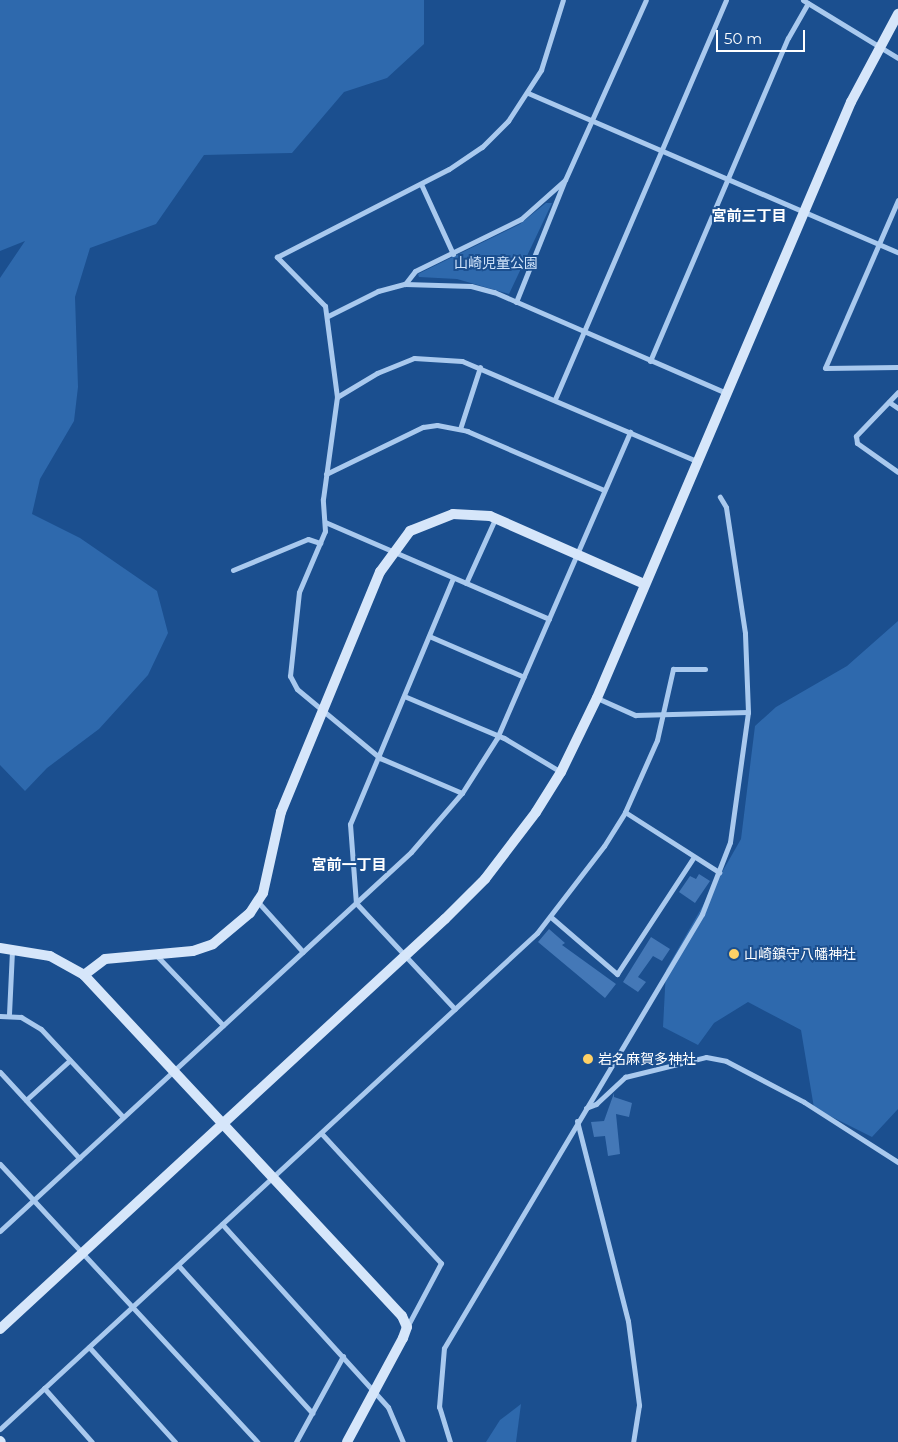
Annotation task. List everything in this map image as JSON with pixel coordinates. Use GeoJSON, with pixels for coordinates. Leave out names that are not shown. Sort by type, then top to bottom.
{"type":"FeatureCollection","features":[{"type":"Feature","properties":{"kind":"street"},"geometry":{"type":"LineString","coordinates":[[462,794],[378,756],[297,689],[290,676],[299,592],[320,543],[325,522],[326,474],[337,397],[328,316],[315,292],[277,257],[421,184],[482,148],[528,93],[553,41],[564,0]]}},
{"type":"Feature","properties":{"kind":"street"},"geometry":{"type":"LineString","coordinates":[[516,302],[565,180],[646,0]]}},
{"type":"Feature","properties":{"kind":"street"},"geometry":{"type":"LineString","coordinates":[[554,398],[726,0]]}},
{"type":"Feature","properties":{"kind":"street"},"geometry":{"type":"LineString","coordinates":[[650,361],[805,2],[898,58]]}},
{"type":"Feature","properties":{"kind":"street"},"geometry":{"type":"LineString","coordinates":[[0,1329],[486,879],[561,772],[597,698],[803,211],[880,46],[898,14]]}},
{"type":"Feature","properties":{"kind":"street"},"geometry":{"type":"LineString","coordinates":[[528,93],[898,252]]}},
{"type":"Feature","properties":{"kind":"street"},"geometry":{"type":"LineString","coordinates":[[405,284],[414,271],[453,254],[521,219],[565,180]]}},
{"type":"Feature","properties":{"kind":"street"},"geometry":{"type":"LineString","coordinates":[[421,184],[453,254]]}},
{"type":"Feature","properties":{"kind":"street"},"geometry":{"type":"LineString","coordinates":[[898,200],[825,368],[898,367]]}},
{"type":"Feature","properties":{"kind":"street"},"geometry":{"type":"LineString","coordinates":[[328,316],[378,291],[405,284],[471,286],[516,302],[726,393]]}},
{"type":"Feature","properties":{"kind":"street"},"geometry":{"type":"LineString","coordinates":[[337,397],[376,373],[414,358],[462,361],[554,398],[697,461]]}},
{"type":"Feature","properties":{"kind":"street"},"geometry":{"type":"LineString","coordinates":[[460,429],[480,367]]}},
{"type":"Feature","properties":{"kind":"street"},"geometry":{"type":"LineString","coordinates":[[898,392],[856,436],[857,443],[898,472]]}},
{"type":"Feature","properties":{"kind":"street"},"geometry":{"type":"LineString","coordinates":[[889,402],[898,408]]}},
{"type":"Feature","properties":{"kind":"street"},"geometry":{"type":"LineString","coordinates":[[326,474],[422,427],[460,429],[604,490]]}},
{"type":"Feature","properties":{"kind":"street"},"geometry":{"type":"LineString","coordinates":[[0,1232],[418,845],[462,794],[499,735],[630,432]]}},
{"type":"Feature","properties":{"kind":"street"},"geometry":{"type":"LineString","coordinates":[[450,1442],[439,1406],[444,1348],[577,1120],[702,914],[719,872],[735,819],[748,712],[745,633],[726,507],[720,497]]}},
{"type":"Feature","properties":{"kind":"street"},"geometry":{"type":"LineString","coordinates":[[84,975],[104,959],[193,951],[213,944],[234,930],[258,901],[281,812],[392,551],[410,531],[436,518],[471,513],[495,518],[644,584]]}},
{"type":"Feature","properties":{"kind":"street"},"geometry":{"type":"LineString","coordinates":[[466,583],[495,518]]}},
{"type":"Feature","properties":{"kind":"street"},"geometry":{"type":"LineString","coordinates":[[325,522],[549,619]]}},
{"type":"Feature","properties":{"kind":"street"},"geometry":{"type":"LineString","coordinates":[[233,570],[308,539],[320,543]]}},
{"type":"Feature","properties":{"kind":"street"},"geometry":{"type":"LineString","coordinates":[[453,578],[350,824],[356,903],[456,1009]]}},
{"type":"Feature","properties":{"kind":"street"},"geometry":{"type":"LineString","coordinates":[[429,636],[524,677]]}},
{"type":"Feature","properties":{"kind":"street"},"geometry":{"type":"LineString","coordinates":[[0,1429],[456,1009],[552,918],[625,812],[665,715],[673,669],[705,669]]}},
{"type":"Feature","properties":{"kind":"street"},"geometry":{"type":"LineString","coordinates":[[404,696],[499,735],[561,772]]}},
{"type":"Feature","properties":{"kind":"street"},"geometry":{"type":"LineString","coordinates":[[597,698],[635,715],[748,712]]}},
{"type":"Feature","properties":{"kind":"street"},"geometry":{"type":"LineString","coordinates":[[625,812],[719,872]]}},
{"type":"Feature","properties":{"kind":"street"},"geometry":{"type":"LineString","coordinates":[[552,918],[618,974],[694,857]]}},
{"type":"Feature","properties":{"kind":"street"},"geometry":{"type":"LineString","coordinates":[[258,901],[303,952]]}},
{"type":"Feature","properties":{"kind":"street"},"geometry":{"type":"LineString","coordinates":[[0,948],[12,948],[50,956],[84,975],[402,1316],[407,1328]]}},
{"type":"Feature","properties":{"kind":"street"},"geometry":{"type":"LineString","coordinates":[[9,1014],[12,948]]}},
{"type":"Feature","properties":{"kind":"street"},"geometry":{"type":"LineString","coordinates":[[156,954],[223,1025]]}},
{"type":"Feature","properties":{"kind":"street"},"geometry":{"type":"LineString","coordinates":[[0,1016],[9,1014],[33,1022],[124,1117]]}},
{"type":"Feature","properties":{"kind":"street"},"geometry":{"type":"LineString","coordinates":[[585,1108],[596,1104],[625,1077],[706,1057],[726,1061],[804,1102],[898,1162]]}},
{"type":"Feature","properties":{"kind":"street"},"geometry":{"type":"LineString","coordinates":[[26,1100],[70,1060]]}},
{"type":"Feature","properties":{"kind":"street"},"geometry":{"type":"LineString","coordinates":[[0,1072],[79,1158]]}},
{"type":"Feature","properties":{"kind":"street"},"geometry":{"type":"LineString","coordinates":[[577,1120],[628,1321],[639,1405],[633,1442]]}},
{"type":"Feature","properties":{"kind":"street"},"geometry":{"type":"LineString","coordinates":[[321,1133],[441,1263],[347,1442]]}},
{"type":"Feature","properties":{"kind":"street"},"geometry":{"type":"LineString","coordinates":[[0,1164],[257,1442]]}},
{"type":"Feature","properties":{"kind":"street"},"geometry":{"type":"LineString","coordinates":[[222,1224],[375,1391],[388,1407],[403,1442]]}},
{"type":"Feature","properties":{"kind":"street"},"geometry":{"type":"LineString","coordinates":[[178,1265],[312,1413]]}},
{"type":"Feature","properties":{"kind":"street"},"geometry":{"type":"LineString","coordinates":[[89,1347],[175,1442]]}},
{"type":"Feature","properties":{"kind":"street"},"geometry":{"type":"LineString","coordinates":[[296,1442],[342,1356]]}},
{"type":"Feature","properties":{"kind":"street"},"geometry":{"type":"LineString","coordinates":[[44,1388],[92,1442]]}},
{"type":"Feature","properties":{"kind":"green space"},"geometry":{"type":"Polygon","coordinates":[[[0,0],[424,0],[424,44],[387,78],[344,92],[292,153],[204,155],[156,224],[90,248],[75,297],[78,387],[74,421],[40,479],[32,514],[80,538],[157,591],[168,633],[148,675],[99,729],[47,768],[25,791],[0,765],[0,278],[25,241],[0,251],[0,0]]]}},
{"type":"Feature","properties":{"kind":"green space","name":"山崎児童公園"},"geometry":{"type":"Polygon","coordinates":[[[546,203],[552,203],[509,294],[457,279],[419,277],[418,274],[520,224],[546,203]]]}},
{"type":"Feature","properties":{"kind":"green space"},"geometry":{"type":"Polygon","coordinates":[[[898,621],[898,1109],[872,1137],[814,1108],[801,1030],[748,1002],[714,1023],[698,1045],[663,1027],[666,970],[741,839],[755,726],[776,707],[847,666],[898,621]]]}},
{"type":"Feature","properties":{"kind":"green space"},"geometry":{"type":"Polygon","coordinates":[[[521,1404],[516,1442],[486,1442],[500,1420],[521,1404]]]}},
{"type":"Feature","properties":{"kind":"building"},"geometry":{"type":"Polygon","coordinates":[[[699,874],[710,881],[695,903],[679,892],[690,876],[696,879],[699,874]]]}},
{"type":"Feature","properties":{"kind":"building"},"geometry":{"type":"Polygon","coordinates":[[[549,929],[565,943],[562,945],[616,984],[605,998],[538,942],[549,929]]]}},
{"type":"Feature","properties":{"kind":"building"},"geometry":{"type":"Polygon","coordinates":[[[651,937],[670,949],[662,961],[653,956],[638,977],[646,982],[638,992],[623,982],[651,937]]]}},
{"type":"Feature","properties":{"kind":"building"},"geometry":{"type":"Polygon","coordinates":[[[614,1093],[614,1097],[632,1103],[629,1117],[616,1114],[620,1154],[608,1156],[605,1136],[594,1137],[591,1122],[604,1121],[614,1093]]]}},
{"type":"Feature","properties":{"kind":"place","name":"山崎鎮守八幡神社"},"geometry":{"type":"Point","coordinates":[734,954]}},
{"type":"Feature","properties":{"kind":"place","name":"岩名麻賀多神社"},"geometry":{"type":"Point","coordinates":[588,1059]}},
{"type":"Feature","properties":{"kind":"district","name":"宮前三丁目"},"geometry":{"type":"Point","coordinates":[749,216]}},
{"type":"Feature","properties":{"kind":"district","name":"宮前一丁目"},"geometry":{"type":"Point","coordinates":[349,865]}}]}
